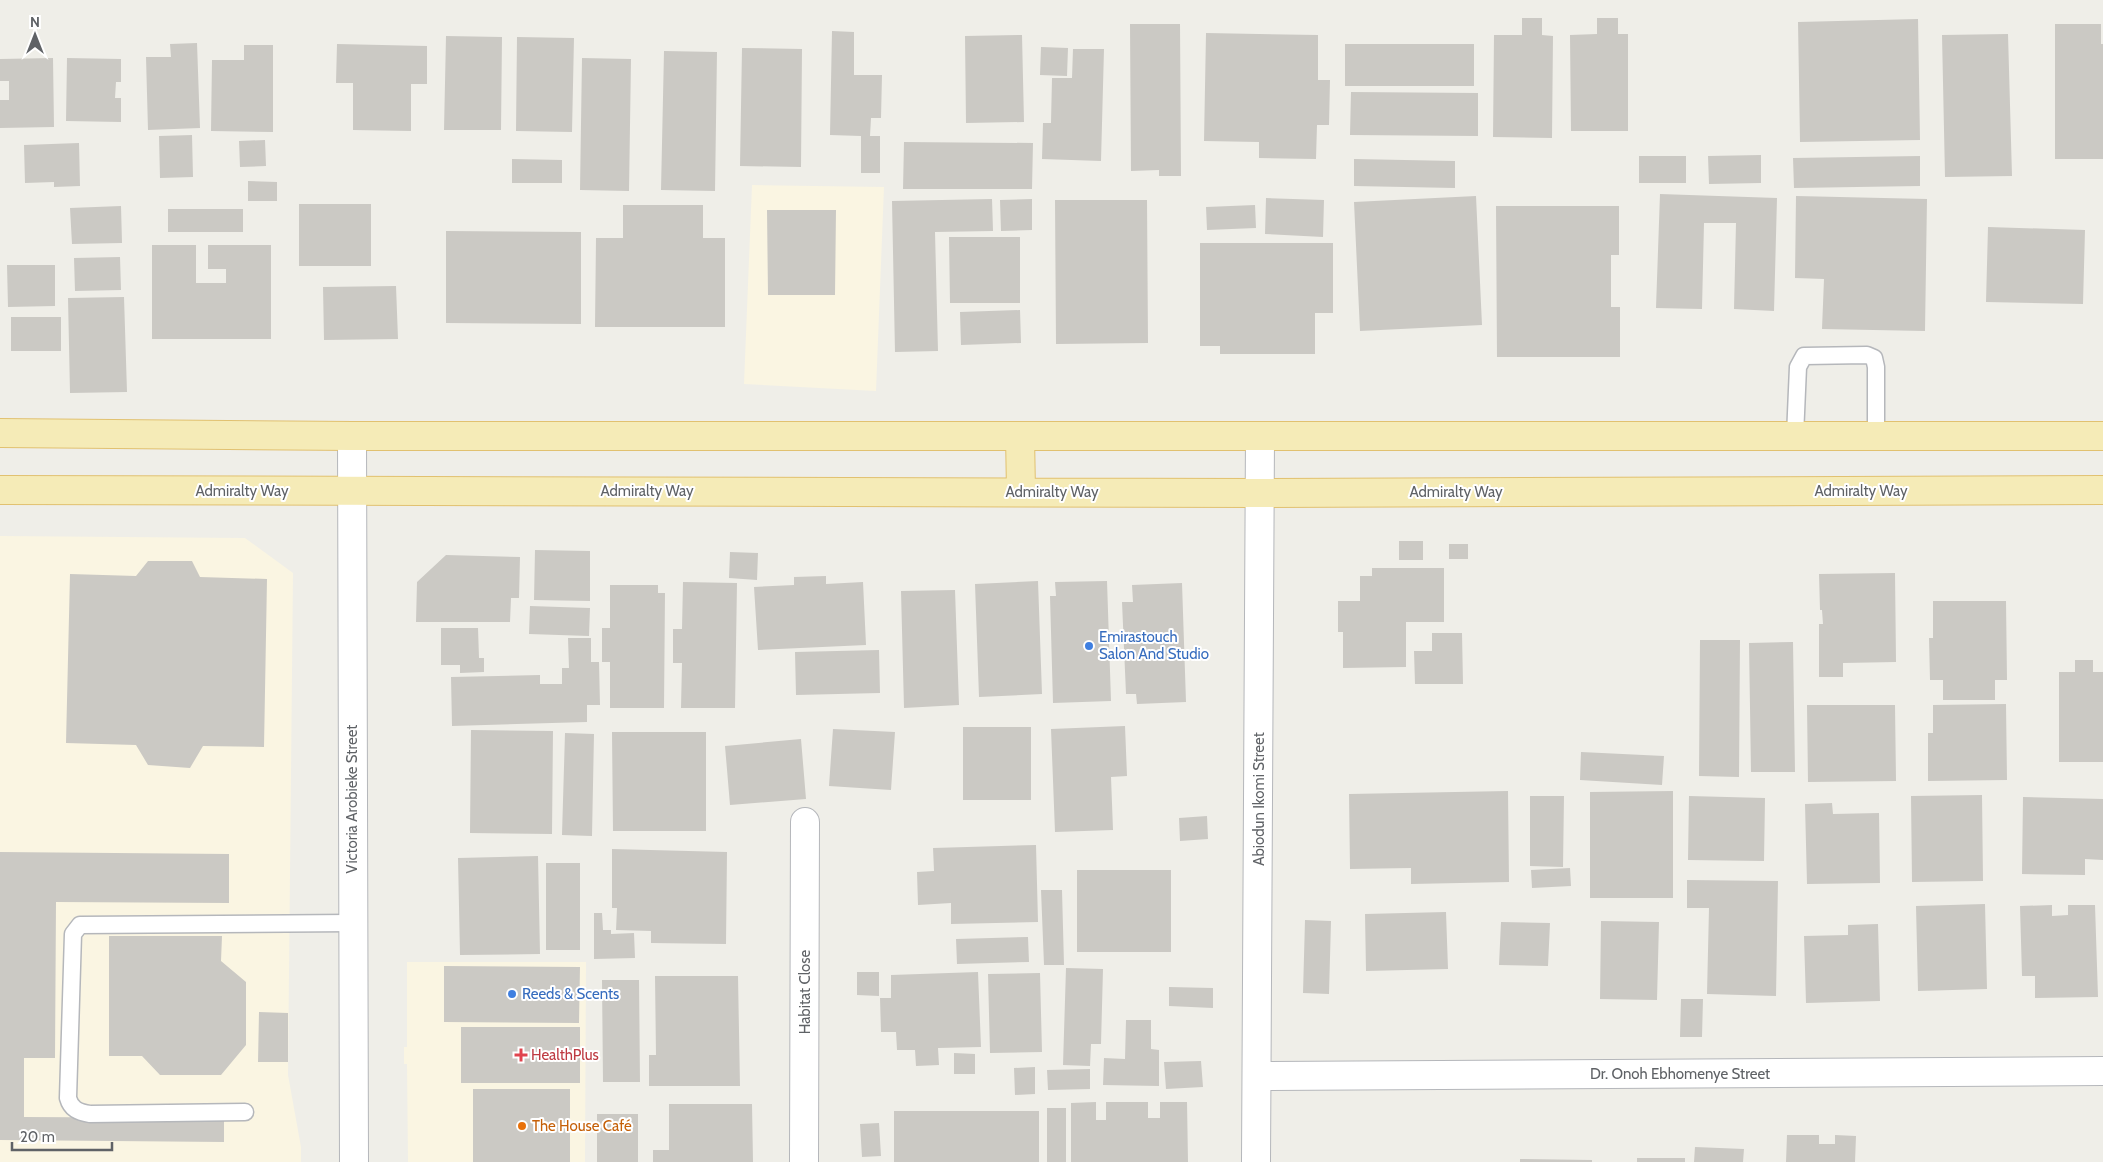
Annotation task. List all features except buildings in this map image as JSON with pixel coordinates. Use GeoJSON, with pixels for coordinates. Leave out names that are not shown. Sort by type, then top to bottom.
{"type":"FeatureCollection","features":[{"type":"Feature","properties":{"kind":"main road"},"geometry":{"type":"LineString","coordinates":[[0,433],[352,436],[2103,436]]}},
{"type":"Feature","properties":{"kind":"main road"},"geometry":{"type":"LineString","coordinates":[[1020,436],[1021,492]]}},
{"type":"Feature","properties":{"kind":"main road","name":"Admiralty Way"},"geometry":{"type":"LineString","coordinates":[[0,490],[1260,493],[2103,490]]}},
{"type":"Feature","properties":{"kind":"street","name":"Victoria Arobieke Street"},"geometry":{"type":"LineString","coordinates":[[352,436],[354,1162]]}},
{"type":"Feature","properties":{"kind":"street","name":"Abiodun Ikomi Street"},"geometry":{"type":"LineString","coordinates":[[1256,1162],[1260,436]]}},
{"type":"Feature","properties":{"kind":"street","name":"Habitat Close"},"geometry":{"type":"LineString","coordinates":[[804,1162],[805,822]]}},
{"type":"Feature","properties":{"kind":"street","name":"Dr. Onoh Ebhomenye Street"},"geometry":{"type":"LineString","coordinates":[[1257,1076],[2103,1071]]}},
{"type":"Feature","properties":{"kind":"lane"},"geometry":{"type":"LineString","coordinates":[[1795,436],[1798,367],[1804,356],[1866,355],[1874,358],[1876,367],[1876,436]]}},
{"type":"Feature","properties":{"kind":"lane"},"geometry":{"type":"LineString","coordinates":[[245,1112],[90,1114],[81,1112],[70,1105],[68,1098],[73,934],[75,929],[80,925],[352,923]]}},
{"type":"Feature","properties":{"kind":"shaded area"},"geometry":{"type":"Polygon","coordinates":[[[752,185],[884,187],[876,391],[744,384],[752,185]]]}},
{"type":"Feature","properties":{"kind":"shaded area"},"geometry":{"type":"Polygon","coordinates":[[[0,536],[245,538],[293,573],[288,1075],[301,1147],[301,1162],[0,1162],[0,536]]]}},
{"type":"Feature","properties":{"kind":"shaded area"},"geometry":{"type":"Polygon","coordinates":[[[407,962],[586,962],[585,1162],[408,1162],[407,1064],[404,1064],[404,1047],[407,1047],[407,962]]]}},
{"type":"Feature","properties":{"kind":"place","name":"Emirastouch Salon And Studio"},"geometry":{"type":"Point","coordinates":[1089,646]}},
{"type":"Feature","properties":{"kind":"place","name":"Reeds & Scents"},"geometry":{"type":"Point","coordinates":[512,994]}},
{"type":"Feature","properties":{"kind":"place","name":"HealthPlus"},"geometry":{"type":"Point","coordinates":[521,1055]}},
{"type":"Feature","properties":{"kind":"place","name":"The House Café"},"geometry":{"type":"Point","coordinates":[522,1126]}}]}
